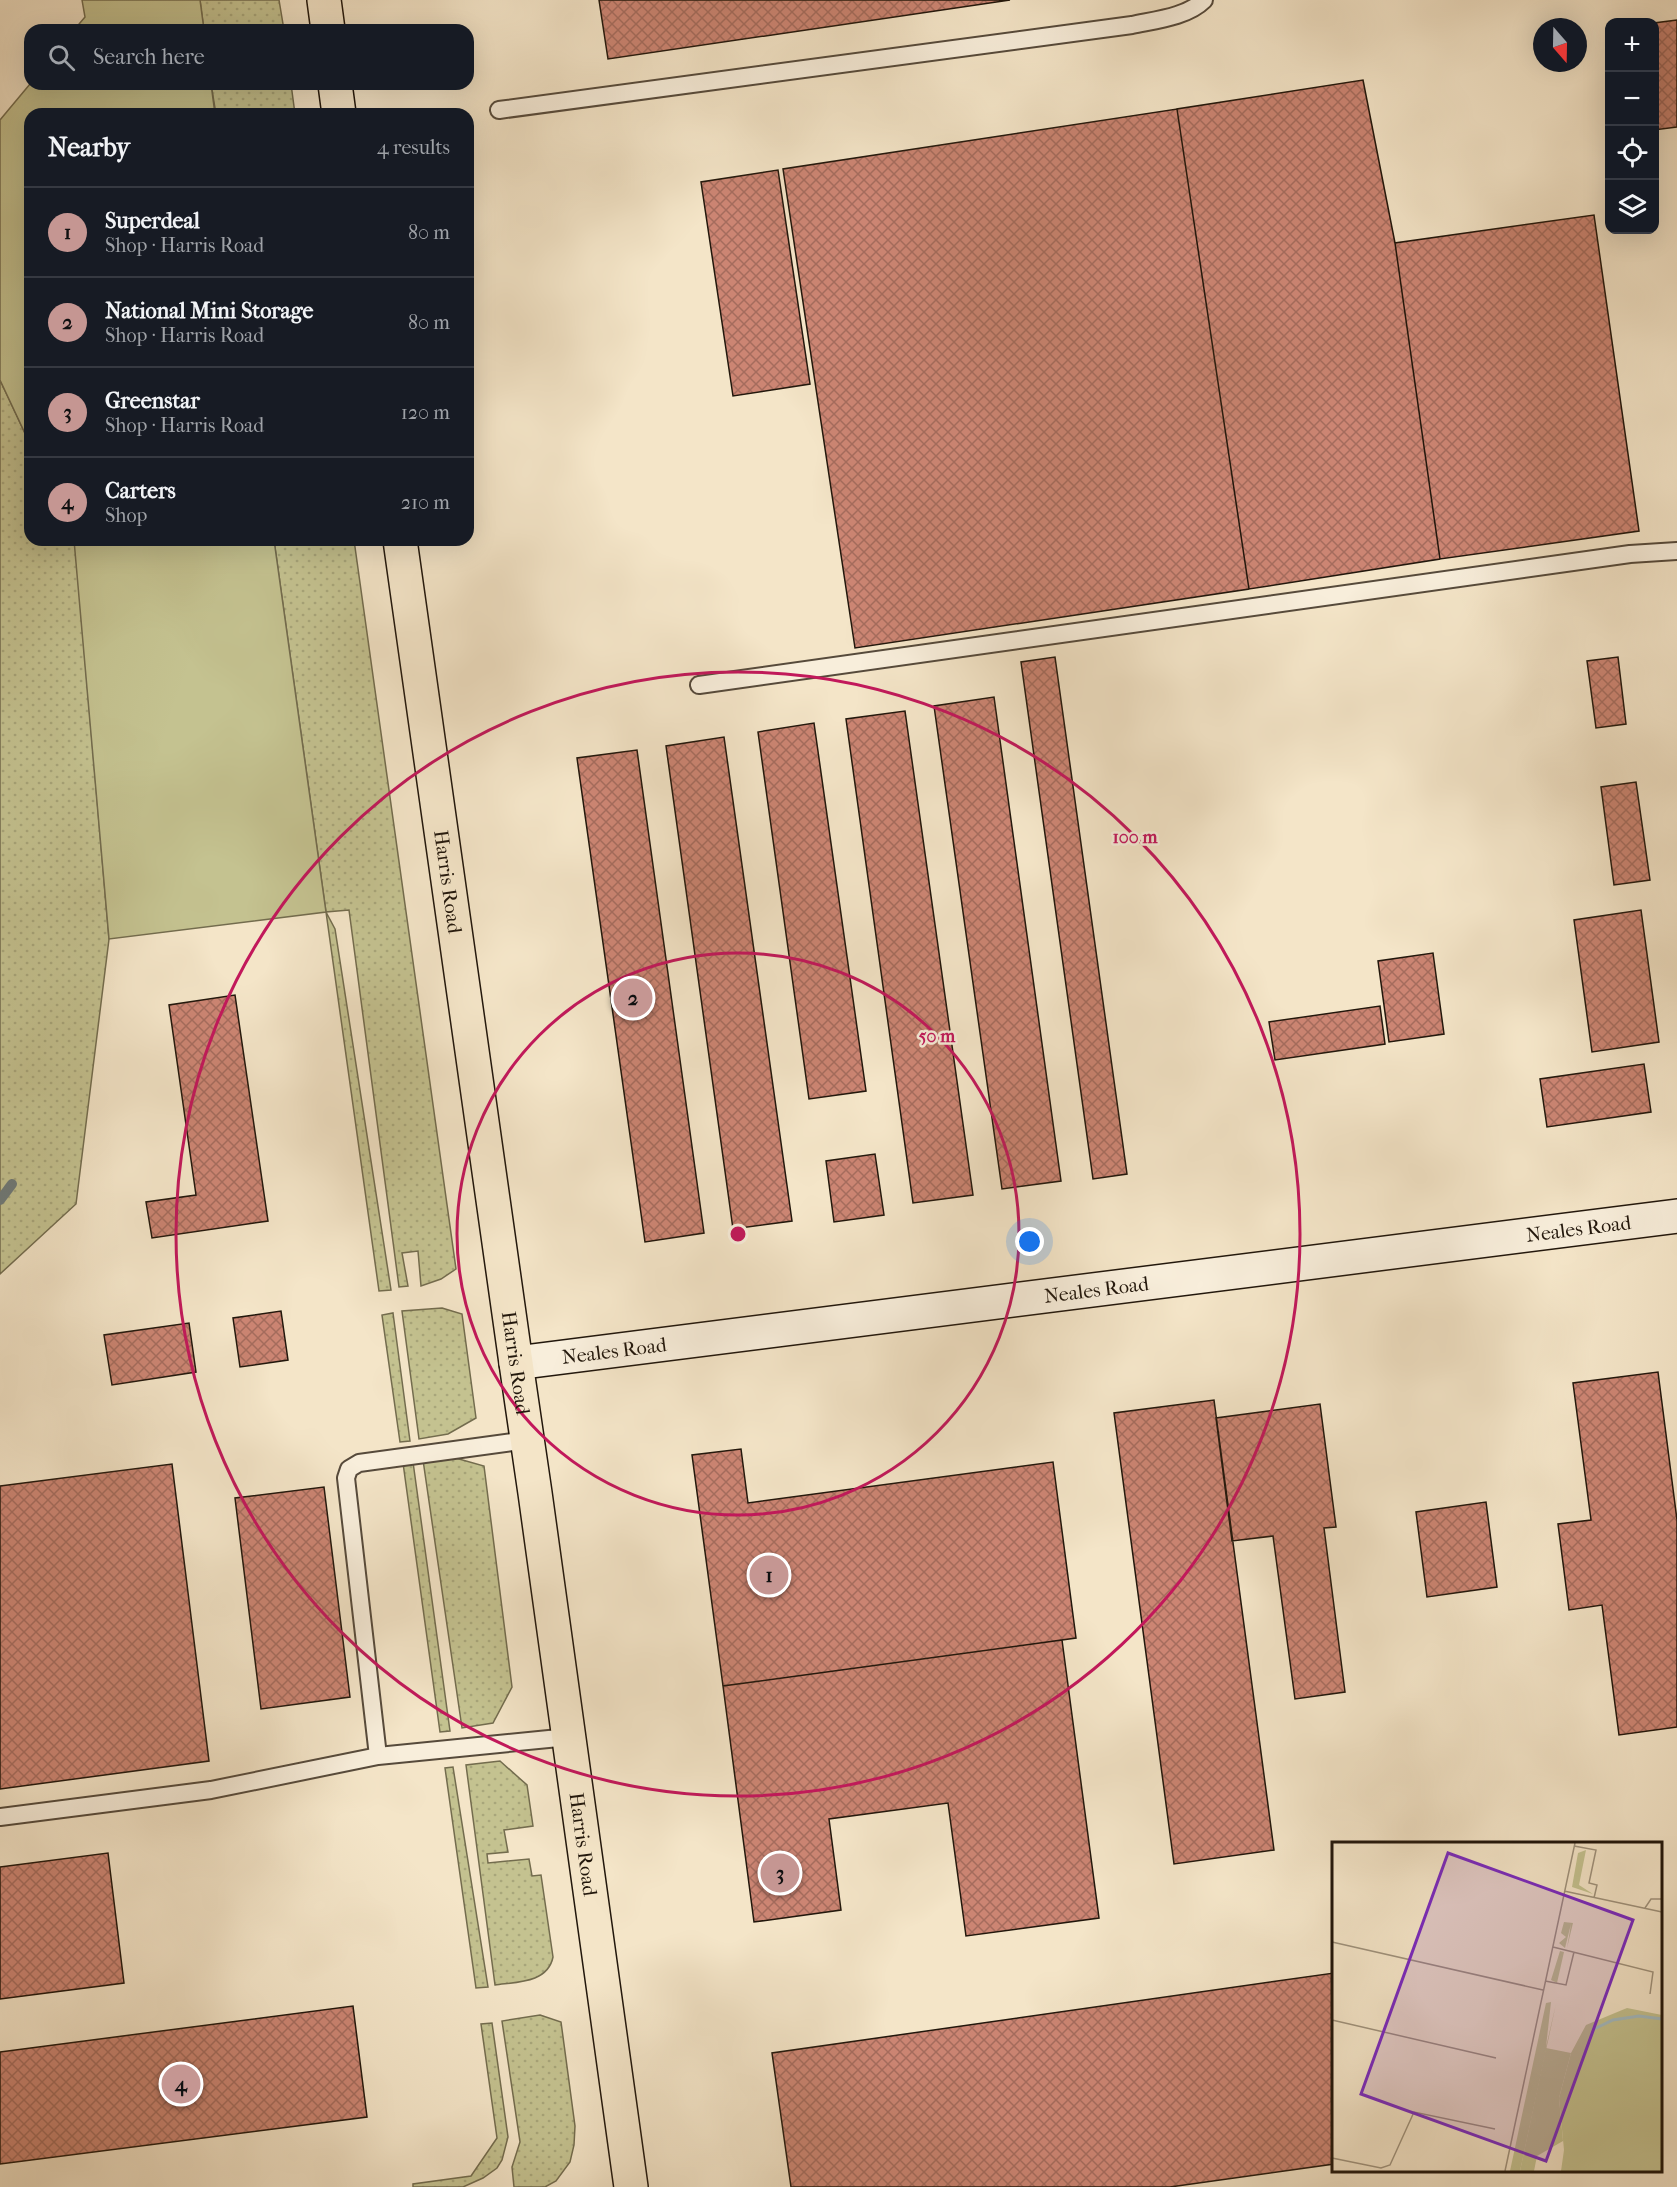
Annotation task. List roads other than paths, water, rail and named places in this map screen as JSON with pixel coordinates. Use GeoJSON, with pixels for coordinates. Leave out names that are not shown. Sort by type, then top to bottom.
{"type":"FeatureCollection","features":[{"type":"Feature","properties":{"kind":"main road"},"geometry":{"type":"LineString","coordinates":[[324,0],[327,24]]}},
{"type":"Feature","properties":{"kind":"main road"},"geometry":{"type":"LineString","coordinates":[[336,90],[338,108]]}},
{"type":"Feature","properties":{"kind":"main road","name":"Harris Road"},"geometry":{"type":"LineString","coordinates":[[401,546],[631,2187]]}},
{"type":"Feature","properties":{"kind":"street","name":"Neales Road"},"geometry":{"type":"LineString","coordinates":[[516,1363],[1677,1216]]}},
{"type":"Feature","properties":{"kind":"lane"},"geometry":{"type":"LineString","coordinates":[[499,110],[1132,25],[1179,14],[1194,8],[1204,0]]}},
{"type":"Feature","properties":{"kind":"lane"},"geometry":{"type":"LineString","coordinates":[[699,685],[1630,554],[1677,551]]}},
{"type":"Feature","properties":{"kind":"lane"},"geometry":{"type":"LineString","coordinates":[[378,1756],[346,1478],[350,1469],[359,1462],[527,1440]]}},
{"type":"Feature","properties":{"kind":"lane"},"geometry":{"type":"LineString","coordinates":[[0,1817],[212,1791],[378,1756],[569,1737]]}},
{"type":"Feature","properties":{"kind":"waterway"},"geometry":{"type":"LineString","coordinates":[[0,1200],[12,1184]]}},
{"type":"Feature","properties":{"kind":"place","name":"National Mini Storage"},"geometry":{"type":"Point","coordinates":[633,998]}},
{"type":"Feature","properties":{"kind":"place","name":"Superdeal"},"geometry":{"type":"Point","coordinates":[769,1575]}},
{"type":"Feature","properties":{"kind":"place","name":"Greenstar"},"geometry":{"type":"Point","coordinates":[780,1873]}},
{"type":"Feature","properties":{"kind":"place","name":"Carters"},"geometry":{"type":"Point","coordinates":[181,2084]}}]}
